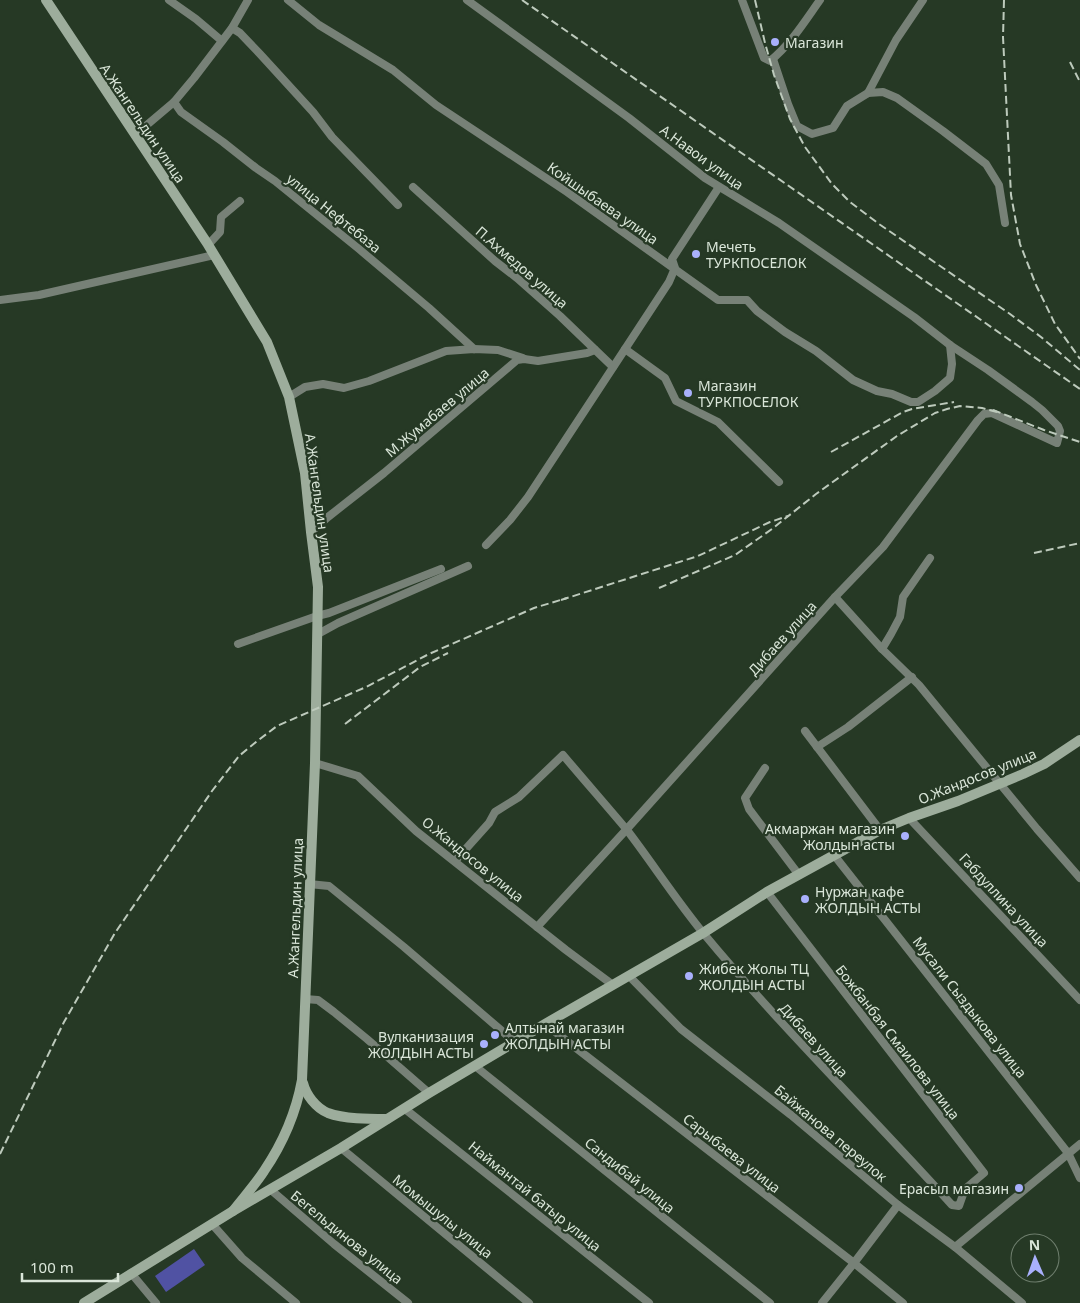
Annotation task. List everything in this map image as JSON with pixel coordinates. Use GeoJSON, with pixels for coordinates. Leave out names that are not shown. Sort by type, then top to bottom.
{"type":"FeatureCollection","features":[{"type":"Feature","properties":{"kind":"street","name":"А.Жангельдин улица"},"geometry":{"type":"LineString","coordinates":[[46,0],[208,245],[267,342],[289,397],[305,473],[318,587],[318,634],[315,763],[302,1080],[296,1107],[280,1145],[263,1172],[233,1211]]}},
{"type":"Feature","properties":{"kind":"street"},"geometry":{"type":"LineString","coordinates":[[169,0],[222,41]]}},
{"type":"Feature","properties":{"kind":"street"},"geometry":{"type":"LineString","coordinates":[[135,135],[174,102],[232,28],[248,0]]}},
{"type":"Feature","properties":{"kind":"street","name":"Койшыбаева улица"},"geometry":{"type":"LineString","coordinates":[[288,0],[319,25],[393,70],[436,105],[568,192],[718,300],[747,300],[757,311],[785,332],[816,351],[853,380],[877,392],[892,394],[911,402],[918,402],[950,378],[952,364],[950,345]]}},
{"type":"Feature","properties":{"kind":"street","name":"А.Навои улица"},"geometry":{"type":"LineString","coordinates":[[467,0],[629,118],[705,178],[779,223],[914,316],[950,345],[1032,402],[1058,426],[1060,431],[1056,443],[992,414],[984,414],[976,423]]}},
{"type":"Feature","properties":{"kind":"street"},"geometry":{"type":"LineString","coordinates":[[742,0],[764,58],[770,61],[794,37],[820,0]]}},
{"type":"Feature","properties":{"kind":"street"},"geometry":{"type":"LineString","coordinates":[[773,59],[797,126],[812,134],[833,128],[848,106],[868,93],[896,40],[923,0]]}},
{"type":"Feature","properties":{"kind":"street"},"geometry":{"type":"LineString","coordinates":[[232,28],[240,33],[260,54],[313,112],[332,137],[398,205]]}},
{"type":"Feature","properties":{"kind":"street"},"geometry":{"type":"LineString","coordinates":[[868,93],[883,92],[897,98],[986,164],[999,185],[1005,223]]}},
{"type":"Feature","properties":{"kind":"street","name":"улица Нефтебаза"},"geometry":{"type":"LineString","coordinates":[[174,102],[181,112],[274,181],[359,249],[474,349]]}},
{"type":"Feature","properties":{"kind":"street"},"geometry":{"type":"LineString","coordinates":[[486,545],[510,520],[528,496],[669,282],[675,268],[672,259],[719,187]]}},
{"type":"Feature","properties":{"kind":"street","name":"П.Ахмедов улица"},"geometry":{"type":"LineString","coordinates":[[414,188],[560,316],[613,367]]}},
{"type":"Feature","properties":{"kind":"street"},"geometry":{"type":"LineString","coordinates":[[208,245],[220,232],[221,217],[240,201]]}},
{"type":"Feature","properties":{"kind":"street"},"geometry":{"type":"LineString","coordinates":[[0,300],[39,295],[214,255]]}},
{"type":"Feature","properties":{"kind":"street"},"geometry":{"type":"LineString","coordinates":[[625,349],[665,378],[676,401],[718,422],[778,482]]}},
{"type":"Feature","properties":{"kind":"street"},"geometry":{"type":"LineString","coordinates":[[289,397],[305,387],[323,384],[344,388],[369,382],[446,351],[498,350],[538,362],[595,350]]}},
{"type":"Feature","properties":{"kind":"street","name":"М.Жумабаев улица"},"geometry":{"type":"LineString","coordinates":[[311,532],[517,360],[524,359]]}},
{"type":"Feature","properties":{"kind":"street","name":"Дибаев улица"},"geometry":{"type":"LineString","coordinates":[[537,927],[835,597],[883,547],[976,423]]}},
{"type":"Feature","properties":{"kind":"street"},"geometry":{"type":"LineString","coordinates":[[882,649],[900,617],[902,597],[930,558]]}},
{"type":"Feature","properties":{"kind":"street"},"geometry":{"type":"LineString","coordinates":[[318,634],[338,623],[468,566]]}},
{"type":"Feature","properties":{"kind":"street"},"geometry":{"type":"LineString","coordinates":[[238,644],[329,613],[441,569]]}},
{"type":"Feature","properties":{"kind":"street","name":"Дибаев улица"},"geometry":{"type":"LineString","coordinates":[[835,597],[882,649],[912,677],[1037,829],[1080,878]]}},
{"type":"Feature","properties":{"kind":"street"},"geometry":{"type":"LineString","coordinates":[[817,747],[848,727],[912,677]]}},
{"type":"Feature","properties":{"kind":"street"},"geometry":{"type":"LineString","coordinates":[[805,731],[880,830]]}},
{"type":"Feature","properties":{"kind":"street","name":"О.Жандосов улица"},"geometry":{"type":"LineString","coordinates":[[84,1303],[233,1211],[388,1120],[429,1093],[703,933],[767,892],[880,830],[1001,784],[1044,764],[1080,740]]}},
{"type":"Feature","properties":{"kind":"street","name":"Дибаев улица"},"geometry":{"type":"LineString","coordinates":[[455,861],[489,823],[495,812],[518,797],[563,755],[626,830],[703,933],[777,1018],[952,1205],[959,1206]]}},
{"type":"Feature","properties":{"kind":"street","name":"О.Жандосов улица"},"geometry":{"type":"LineString","coordinates":[[315,763],[358,776],[416,831],[613,985]]}},
{"type":"Feature","properties":{"kind":"street"},"geometry":{"type":"LineString","coordinates":[[765,768],[745,798],[748,809],[799,875]]}},
{"type":"Feature","properties":{"kind":"street","name":"Габдуллина улица"},"geometry":{"type":"LineString","coordinates":[[909,818],[1080,1000]]}},
{"type":"Feature","properties":{"kind":"street","name":"Мусали Сыздыкова улица"},"geometry":{"type":"LineString","coordinates":[[834,855],[1068,1153],[1080,1178]]}},
{"type":"Feature","properties":{"kind":"street"},"geometry":{"type":"LineString","coordinates":[[309,884],[329,886],[516,1042]]}},
{"type":"Feature","properties":{"kind":"street","name":"Божбанбая Смаилова улица"},"geometry":{"type":"LineString","coordinates":[[767,892],[984,1173],[965,1189],[959,1206]]}},
{"type":"Feature","properties":{"kind":"street","name":"Байжанова переулок"},"geometry":{"type":"LineString","coordinates":[[629,976],[681,1029],[791,1114],[898,1205],[955,1247],[1022,1303]]}},
{"type":"Feature","properties":{"kind":"street"},"geometry":{"type":"LineString","coordinates":[[305,998],[318,1000],[334,1012],[368,1039],[429,1093]]}},
{"type":"Feature","properties":{"kind":"street","name":"Сарыбаева улица"},"geometry":{"type":"LineString","coordinates":[[545,1024],[903,1303]]}},
{"type":"Feature","properties":{"kind":"street","name":"Сандибай улица"},"geometry":{"type":"LineString","coordinates":[[475,1066],[770,1303]]}},
{"type":"Feature","properties":{"kind":"street"},"geometry":{"type":"LineString","coordinates":[[302,1080],[305,1092],[326,1113],[353,1118],[388,1120]]}},
{"type":"Feature","properties":{"kind":"street","name":"Наймантай батыр улица"},"geometry":{"type":"LineString","coordinates":[[405,1109],[649,1303]]}},
{"type":"Feature","properties":{"kind":"street"},"geometry":{"type":"LineString","coordinates":[[955,1247],[1080,1144]]}},
{"type":"Feature","properties":{"kind":"street","name":"Момышулы улица"},"geometry":{"type":"LineString","coordinates":[[341,1148],[530,1303]]}},
{"type":"Feature","properties":{"kind":"street","name":"Бегельдинова улица"},"geometry":{"type":"LineString","coordinates":[[271,1190],[334,1244],[408,1303]]}},
{"type":"Feature","properties":{"kind":"street"},"geometry":{"type":"LineString","coordinates":[[822,1303],[898,1205]]}},
{"type":"Feature","properties":{"kind":"street"},"geometry":{"type":"LineString","coordinates":[[212,1224],[242,1258],[296,1303]]}},
{"type":"Feature","properties":{"kind":"street"},"geometry":{"type":"LineString","coordinates":[[131,1274],[156,1303]]}},
{"type":"Feature","properties":{"kind":"shaded area"},"geometry":{"type":"Polygon","coordinates":[[[194,1249],[205,1265],[166,1292],[155,1276],[194,1249]]]}},
{"type":"Feature","properties":{"kind":"railway"},"geometry":{"type":"LineString","coordinates":[[522,0],[1080,389]]}},
{"type":"Feature","properties":{"kind":"railway"},"geometry":{"type":"LineString","coordinates":[[755,0],[774,75],[790,119],[805,147],[832,184],[850,202],[879,224],[1010,314],[1080,370]]}},
{"type":"Feature","properties":{"kind":"railway"},"geometry":{"type":"LineString","coordinates":[[1004,0],[1003,37],[1011,195],[1020,244],[1036,285],[1055,324],[1080,359]]}},
{"type":"Feature","properties":{"kind":"railway"},"geometry":{"type":"LineString","coordinates":[[1070,62],[1080,82]]}},
{"type":"Feature","properties":{"kind":"railway"},"geometry":{"type":"LineString","coordinates":[[831,452],[903,412],[954,402]]}},
{"type":"Feature","properties":{"kind":"railway"},"geometry":{"type":"LineString","coordinates":[[659,588],[735,555],[897,436],[935,413],[960,406],[982,408],[997,412]]}},
{"type":"Feature","properties":{"kind":"railway"},"geometry":{"type":"LineString","coordinates":[[993,410],[1080,442]]}},
{"type":"Feature","properties":{"kind":"railway"},"geometry":{"type":"LineString","coordinates":[[561,600],[698,556],[770,522],[788,516]]}},
{"type":"Feature","properties":{"kind":"railway"},"geometry":{"type":"LineString","coordinates":[[1034,553],[1080,543]]}},
{"type":"Feature","properties":{"kind":"railway"},"geometry":{"type":"LineString","coordinates":[[0,1154],[64,1022],[115,933],[212,791],[239,756],[277,726],[366,687],[429,654],[534,608],[567,598]]}},
{"type":"Feature","properties":{"kind":"railway"},"geometry":{"type":"LineString","coordinates":[[345,724],[420,667],[448,653]]}},
{"type":"Feature","properties":{"kind":"place","name":"Магазин"},"geometry":{"type":"Point","coordinates":[775,42]}},
{"type":"Feature","properties":{"kind":"place","name":"Мечеть ТУРКПОСЕЛОК"},"geometry":{"type":"Point","coordinates":[696,254]}},
{"type":"Feature","properties":{"kind":"place","name":"Магазин ТУРКПОСЕЛОК"},"geometry":{"type":"Point","coordinates":[688,393]}},
{"type":"Feature","properties":{"kind":"place","name":"Акмаржан магазин Жолдын асты"},"geometry":{"type":"Point","coordinates":[905,836]}},
{"type":"Feature","properties":{"kind":"place","name":"Нуржан кафе ЖОЛДЫН АСТЫ"},"geometry":{"type":"Point","coordinates":[805,899]}},
{"type":"Feature","properties":{"kind":"place","name":"Жибек Жолы ТЦ ЖОЛДЫН АСТЫ"},"geometry":{"type":"Point","coordinates":[689,976]}},
{"type":"Feature","properties":{"kind":"place","name":"Алтынай магазин ЖОЛДЫН АСТЫ"},"geometry":{"type":"Point","coordinates":[495,1035]}},
{"type":"Feature","properties":{"kind":"place","name":"Вулканизация ЖОЛДЫН АСТЫ"},"geometry":{"type":"Point","coordinates":[484,1044]}},
{"type":"Feature","properties":{"kind":"place","name":"Ерасыл магазин"},"geometry":{"type":"Point","coordinates":[1019,1188]}}]}
